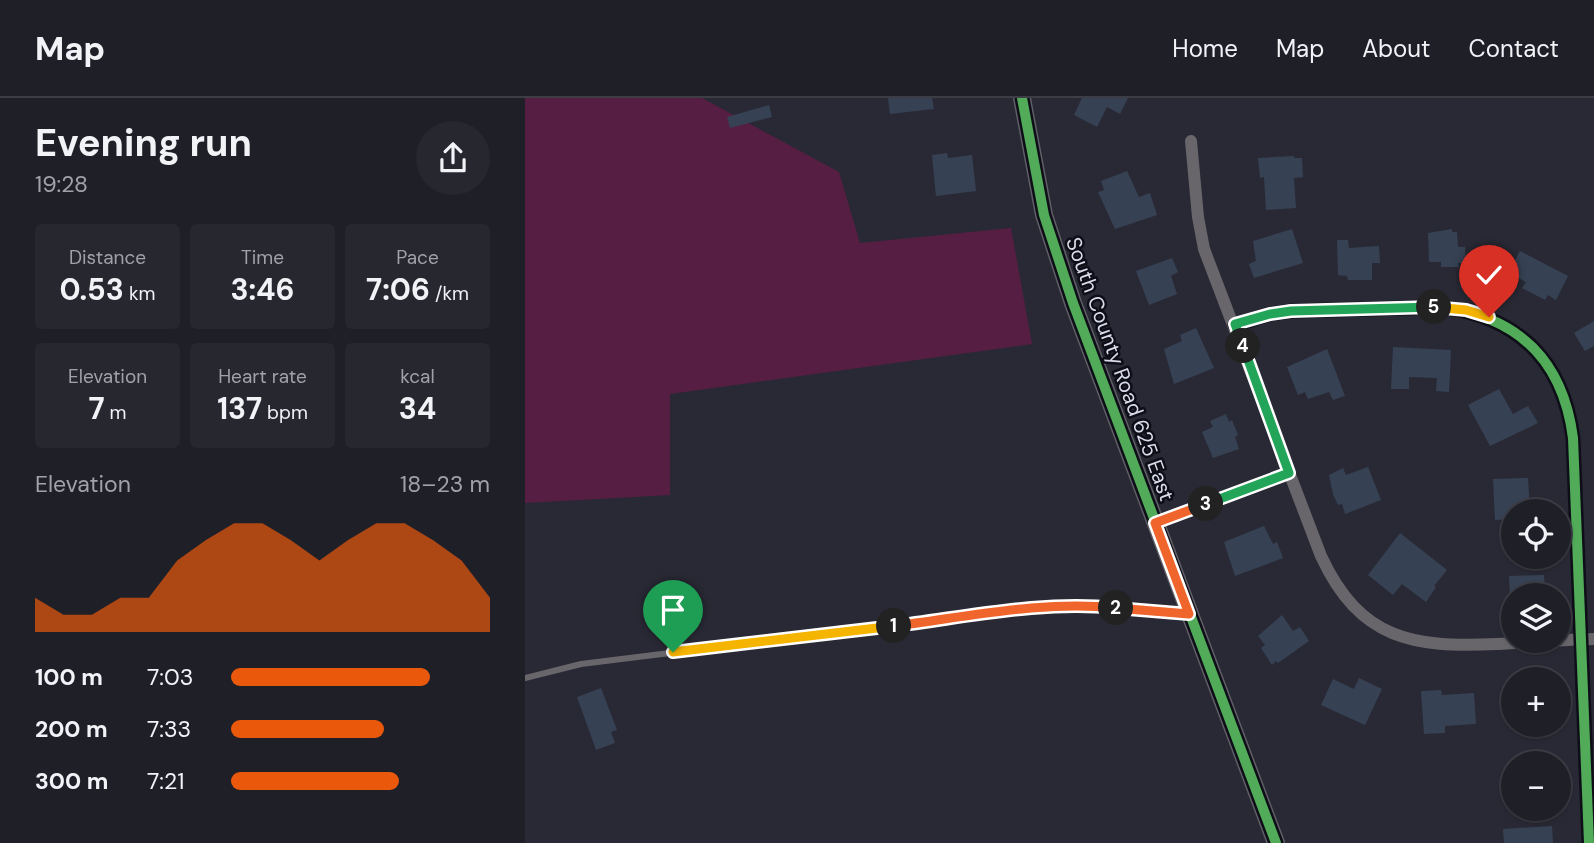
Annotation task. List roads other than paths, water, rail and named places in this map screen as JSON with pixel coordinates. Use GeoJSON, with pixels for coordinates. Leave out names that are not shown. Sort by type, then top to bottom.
{"type":"FeatureCollection","features":[{"type":"Feature","properties":{"kind":"street","name":"South County Road 625 East"},"geometry":{"type":"LineString","coordinates":[[1022,98],[1044,215],[1075,308],[1276,843]]}},
{"type":"Feature","properties":{"kind":"street"},"geometry":{"type":"LineString","coordinates":[[1191,141],[1198,217],[1204,249],[1331,578],[1363,615],[1383,629],[1429,645],[1587,639]]}},
{"type":"Feature","properties":{"kind":"street"},"geometry":{"type":"LineString","coordinates":[[1235,324],[1291,311],[1442,307],[1489,317],[1529,343],[1557,381],[1570,414],[1587,639],[1589,843]]}},
{"type":"Feature","properties":{"kind":"street"},"geometry":{"type":"LineString","coordinates":[[1155,523],[1289,473]]}},
{"type":"Feature","properties":{"kind":"lane"},"geometry":{"type":"LineString","coordinates":[[525,678],[581,664],[1042,607],[1087,605],[1189,614]]}}]}
